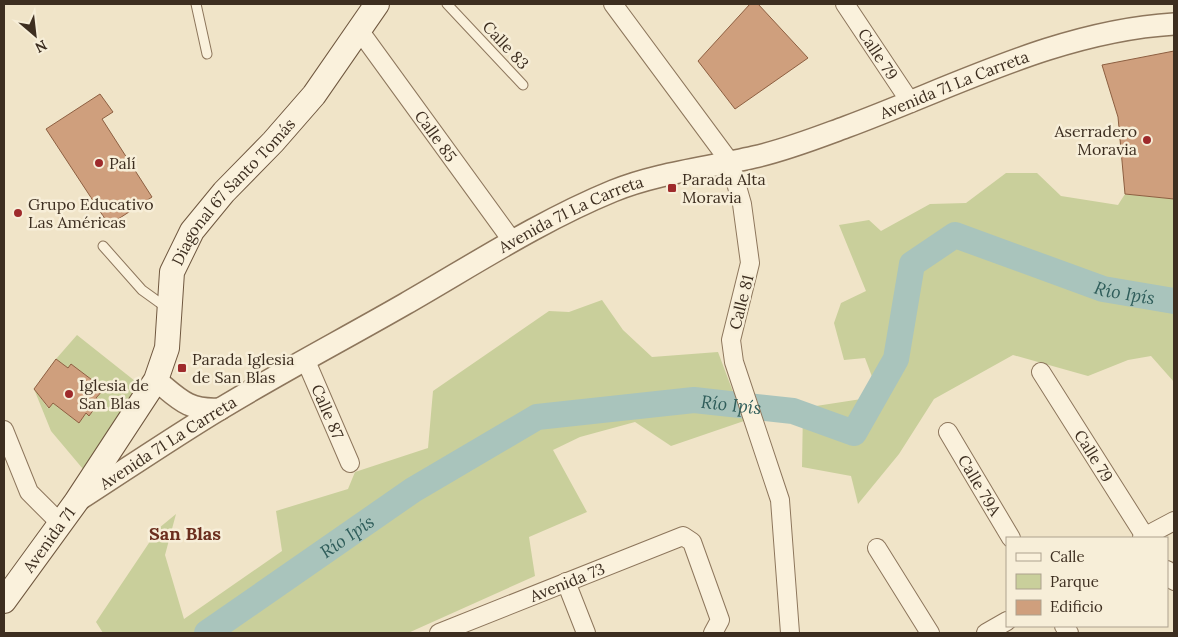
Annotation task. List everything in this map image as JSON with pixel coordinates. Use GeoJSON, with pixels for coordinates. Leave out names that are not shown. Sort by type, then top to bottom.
{"type":"FeatureCollection","features":[{"type":"Feature","properties":{"kind":"main road","name":"Diagonal 67 Santo Tomás"},"geometry":{"type":"LineString","coordinates":[[76,502],[156,380],[166,348],[172,272],[192,231],[224,192],[273,142],[314,95],[377,4]]}},
{"type":"Feature","properties":{"kind":"main road","name":"Avenida 71"},"geometry":{"type":"LineString","coordinates":[[4,601],[76,502]]}},
{"type":"Feature","properties":{"kind":"street","name":"Calle 81"},"geometry":{"type":"LineString","coordinates":[[613,4],[730,162],[742,204],[750,263],[731,340],[734,362],[762,440],[780,500],[790,633]]}},
{"type":"Feature","properties":{"kind":"street","name":"Calle 79"},"geometry":{"type":"LineString","coordinates":[[845,4],[911,103]]}},
{"type":"Feature","properties":{"kind":"street","name":"Avenida 71 La Carreta"},"geometry":{"type":"LineString","coordinates":[[76,502],[220,409],[577,207],[633,184],[792,147],[911,103],[975,74],[1051,48],[1110,32],[1174,24]]}},
{"type":"Feature","properties":{"kind":"street","name":"Calle 85"},"geometry":{"type":"LineString","coordinates":[[359,30],[513,242]]}},
{"type":"Feature","properties":{"kind":"street","name":"Calle 87"},"geometry":{"type":"LineString","coordinates":[[306,361],[350,463]]}},
{"type":"Feature","properties":{"kind":"street","name":"Calle 79"},"geometry":{"type":"LineString","coordinates":[[1041,372],[1144,537]]}},
{"type":"Feature","properties":{"kind":"street"},"geometry":{"type":"LineString","coordinates":[[156,380],[190,407],[206,410],[220,409]]}},
{"type":"Feature","properties":{"kind":"street"},"geometry":{"type":"LineString","coordinates":[[4,430],[29,492],[60,524]]}},
{"type":"Feature","properties":{"kind":"street","name":"Calle 79A"},"geometry":{"type":"LineString","coordinates":[[948,432],[1010,537]]}},
{"type":"Feature","properties":{"kind":"street"},"geometry":{"type":"LineString","coordinates":[[1147,537],[1174,521]]}},
{"type":"Feature","properties":{"kind":"street","name":"Avenida 73"},"geometry":{"type":"LineString","coordinates":[[441,633],[673,538],[682,536],[692,542],[720,620],[713,633]]}},
{"type":"Feature","properties":{"kind":"street"},"geometry":{"type":"LineString","coordinates":[[877,548],[930,633]]}},
{"type":"Feature","properties":{"kind":"street"},"geometry":{"type":"LineString","coordinates":[[566,582],[586,633]]}},
{"type":"Feature","properties":{"kind":"street"},"geometry":{"type":"LineString","coordinates":[[986,633],[1006,622]]}},
{"type":"Feature","properties":{"kind":"lane"},"geometry":{"type":"LineString","coordinates":[[196,4],[207,54]]}},
{"type":"Feature","properties":{"kind":"lane","name":"Calle 83"},"geometry":{"type":"LineString","coordinates":[[447,4],[523,84]]}},
{"type":"Feature","properties":{"kind":"lane"},"geometry":{"type":"LineString","coordinates":[[103,246],[142,290],[169,310]]}},
{"type":"Feature","properties":{"kind":"green space"},"geometry":{"type":"Polygon","coordinates":[[[1006,173],[1037,173],[1061,196],[1118,205],[1125,194],[1174,199],[1174,382],[1151,356],[1128,360],[1088,376],[1013,355],[934,399],[899,454],[858,504],[851,476],[802,467],[803,408],[868,398],[874,382],[865,358],[844,360],[834,323],[841,303],[866,291],[839,225],[869,220],[881,231],[930,204],[966,203],[1006,173]]]}},
{"type":"Feature","properties":{"kind":"green space"},"geometry":{"type":"Polygon","coordinates":[[[602,300],[623,330],[652,357],[718,352],[744,421],[671,446],[635,422],[580,437],[553,450],[587,512],[529,537],[535,576],[408,633],[103,633],[96,622],[159,528],[176,514],[165,555],[184,619],[282,551],[276,511],[348,489],[355,472],[428,448],[433,391],[549,311],[569,312],[602,300]]]}},
{"type":"Feature","properties":{"kind":"green space"},"geometry":{"type":"Polygon","coordinates":[[[77,335],[140,385],[83,469],[51,431],[34,389],[48,408],[53,403],[79,423],[86,413],[89,416],[100,402],[96,398],[104,389],[71,364],[68,368],[56,359],[77,335]]]}},
{"type":"Feature","properties":{"kind":"building"},"geometry":{"type":"Polygon","coordinates":[[[750,4],[758,4],[808,58],[735,109],[698,61],[750,4]]]}},
{"type":"Feature","properties":{"kind":"building","name":"Aserradero Moravia"},"geometry":{"type":"Polygon","coordinates":[[[1174,51],[1174,199],[1125,194],[1118,117],[1102,65],[1174,51]]]}},
{"type":"Feature","properties":{"kind":"building","name":"Palí"},"geometry":{"type":"Polygon","coordinates":[[[100,94],[113,112],[102,119],[152,197],[109,225],[46,129],[100,94]]]}},
{"type":"Feature","properties":{"kind":"building","name":"Iglesia de San Blas"},"geometry":{"type":"Polygon","coordinates":[[[56,359],[68,368],[71,364],[104,389],[96,398],[100,401],[89,416],[86,413],[79,423],[53,403],[49,408],[34,389],[56,359]]]}},
{"type":"Feature","properties":{"kind":"waterway","name":"Río Ipís"},"geometry":{"type":"LineString","coordinates":[[207,633],[413,490],[537,417],[694,400],[793,411],[854,433],[896,359],[912,264],[955,235],[1103,289],[1174,301]]}},
{"type":"Feature","properties":{"kind":"place","name":"Aserradero Moravia"},"geometry":{"type":"Point","coordinates":[1147,140]}},
{"type":"Feature","properties":{"kind":"place","name":"Palí"},"geometry":{"type":"Point","coordinates":[99,163]}},
{"type":"Feature","properties":{"kind":"place","name":"Parada Alta Moravia"},"geometry":{"type":"Point","coordinates":[672,188]}},
{"type":"Feature","properties":{"kind":"place","name":"Grupo Educativo Las Américas"},"geometry":{"type":"Point","coordinates":[18,213]}},
{"type":"Feature","properties":{"kind":"place","name":"Parada Iglesia de San Blas"},"geometry":{"type":"Point","coordinates":[182,368]}},
{"type":"Feature","properties":{"kind":"place","name":"Iglesia de San Blas"},"geometry":{"type":"Point","coordinates":[69,394]}},
{"type":"Feature","properties":{"kind":"district","name":"San Blas"},"geometry":{"type":"Point","coordinates":[185,533]}}]}
